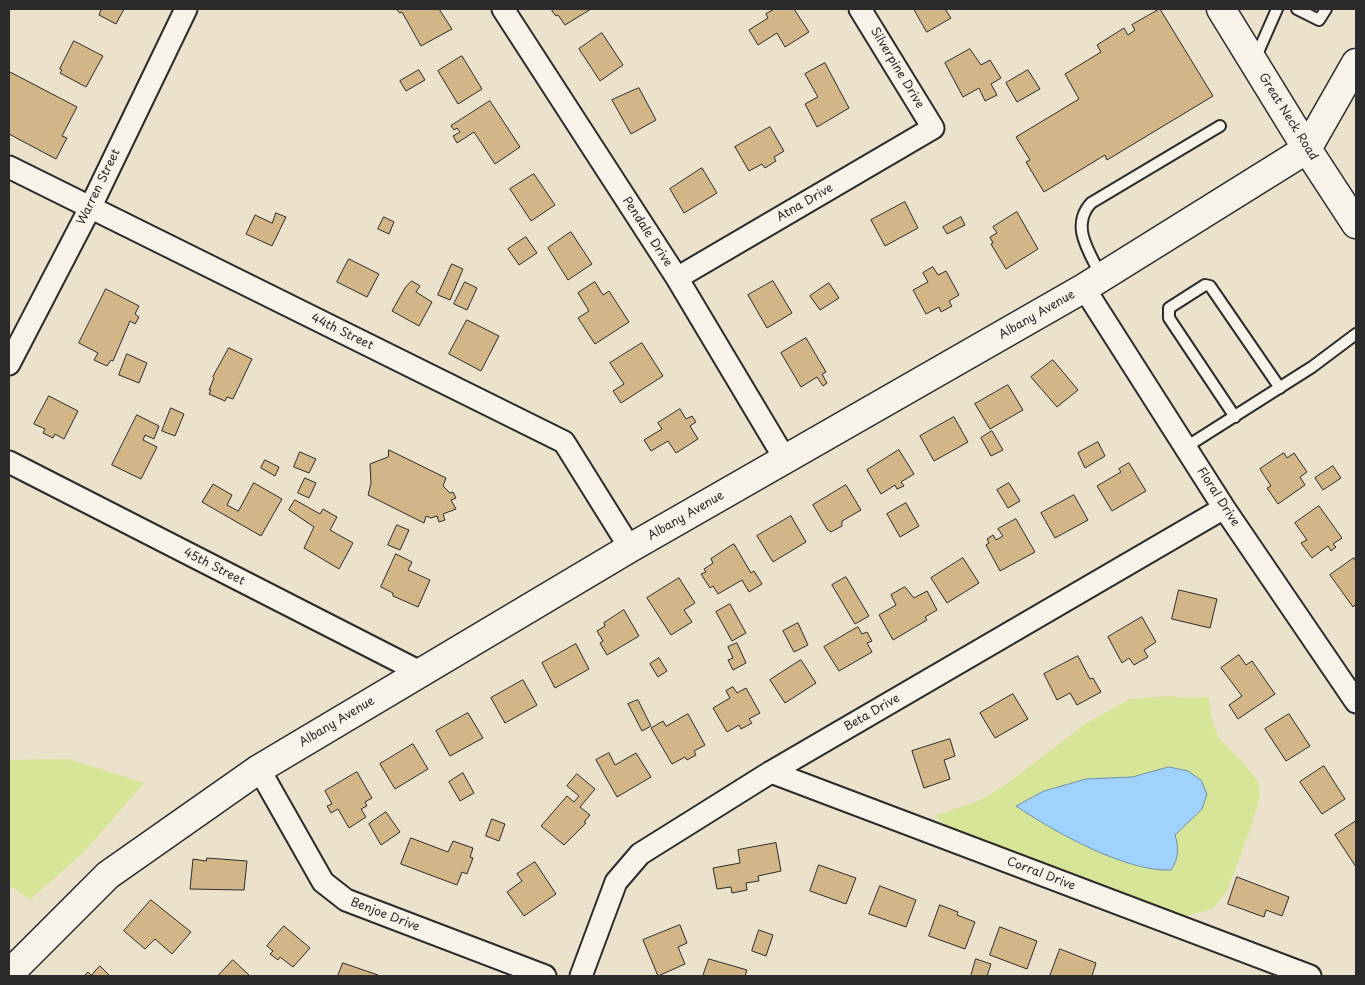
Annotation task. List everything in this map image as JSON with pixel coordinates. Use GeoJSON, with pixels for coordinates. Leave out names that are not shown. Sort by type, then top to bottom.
{"type":"FeatureCollection","features":[{"type":"Feature","properties":{"kind":"street","name":"Warren Street"},"geometry":{"type":"LineString","coordinates":[[9,364],[90,208],[186,9]]}},
{"type":"Feature","properties":{"kind":"street","name":"Pendale Drive"},"geometry":{"type":"LineString","coordinates":[[503,9],[678,278],[785,459]]}},
{"type":"Feature","properties":{"kind":"street","name":"Silverpine Drive"},"geometry":{"type":"LineString","coordinates":[[860,9],[933,128]]}},
{"type":"Feature","properties":{"kind":"street","name":"Great Neck Road"},"geometry":{"type":"LineString","coordinates":[[1221,9],[1307,149],[1356,224]]}},
{"type":"Feature","properties":{"kind":"street","name":"Albany Avenue"},"geometry":{"type":"LineString","coordinates":[[9,974],[108,875],[259,769],[630,548],[1093,283],[1307,149],[1356,63]]}},
{"type":"Feature","properties":{"kind":"street","name":"Atna Drive"},"geometry":{"type":"LineString","coordinates":[[678,278],[933,128]]}},
{"type":"Feature","properties":{"kind":"street","name":"44th Street"},"geometry":{"type":"LineString","coordinates":[[9,166],[90,208],[564,442],[630,548]]}},
{"type":"Feature","properties":{"kind":"street","name":"Floral Drive"},"geometry":{"type":"LineString","coordinates":[[1093,283],[1186,447],[1224,508],[1356,702]]}},
{"type":"Feature","properties":{"kind":"street","name":"45th Street"},"geometry":{"type":"LineString","coordinates":[[9,462],[420,672]]}},
{"type":"Feature","properties":{"kind":"street","name":"Beta Drive"},"geometry":{"type":"LineString","coordinates":[[581,976],[616,882],[640,854],[772,772],[1224,508]]}},
{"type":"Feature","properties":{"kind":"street","name":"Benjoe Drive"},"geometry":{"type":"LineString","coordinates":[[259,769],[322,882],[346,900],[545,976]]}},
{"type":"Feature","properties":{"kind":"street","name":"Corral Drive"},"geometry":{"type":"LineString","coordinates":[[772,772],[1310,976]]}},
{"type":"Feature","properties":{"kind":"lane"},"geometry":{"type":"LineString","coordinates":[[1254,62],[1277,9]]}},
{"type":"Feature","properties":{"kind":"lane"},"geometry":{"type":"LineString","coordinates":[[1297,9],[1319,20],[1326,9]]}},
{"type":"Feature","properties":{"kind":"lane"},"geometry":{"type":"LineString","coordinates":[[1093,283],[1081,234],[1082,213],[1091,203],[1220,126]]}},
{"type":"Feature","properties":{"kind":"lane"},"geometry":{"type":"LineString","coordinates":[[1235,417],[1169,318],[1169,308],[1192,293],[1205,285],[1210,286],[1280,388]]}},
{"type":"Feature","properties":{"kind":"lane"},"geometry":{"type":"LineString","coordinates":[[1186,447],[1280,388],[1354,338]]}},
{"type":"Feature","properties":{"kind":"green space"},"geometry":{"type":"Polygon","coordinates":[[[1169,696],[1186,698],[1209,697],[1211,717],[1219,738],[1258,781],[1260,797],[1250,830],[1227,892],[1212,909],[1186,916],[1166,911],[1109,891],[1067,871],[958,834],[934,816],[978,801],[1005,785],[1088,722],[1130,699],[1169,696]]]}},
{"type":"Feature","properties":{"kind":"green space"},"geometry":{"type":"Polygon","coordinates":[[[69,759],[144,783],[85,851],[30,900],[9,885],[9,760],[69,759]]]}},
{"type":"Feature","properties":{"kind":"water"},"geometry":{"type":"Polygon","coordinates":[[[1169,767],[1188,771],[1201,780],[1207,794],[1202,809],[1175,835],[1178,853],[1171,870],[1153,869],[1111,857],[1069,838],[1016,806],[1044,791],[1086,779],[1132,777],[1169,767]]]}},
{"type":"Feature","properties":{"kind":"building"},"geometry":{"type":"Polygon","coordinates":[[[99,9],[124,9],[116,24],[99,15],[101,10],[99,9]]]}},
{"type":"Feature","properties":{"kind":"building"},"geometry":{"type":"Polygon","coordinates":[[[397,9],[439,9],[452,29],[421,46],[402,12],[400,13],[397,9]]]}},
{"type":"Feature","properties":{"kind":"building"},"geometry":{"type":"Polygon","coordinates":[[[554,9],[591,9],[565,25],[558,15],[556,16],[552,11],[554,9]]]}},
{"type":"Feature","properties":{"kind":"building"},"geometry":{"type":"Polygon","coordinates":[[[775,9],[794,9],[809,32],[785,47],[777,33],[758,45],[749,30],[768,18],[766,14],[775,9]]]}},
{"type":"Feature","properties":{"kind":"building"},"geometry":{"type":"Polygon","coordinates":[[[914,9],[945,9],[951,18],[927,32],[914,9]]]}},
{"type":"Feature","properties":{"kind":"building"},"geometry":{"type":"Polygon","coordinates":[[[1160,9],[1213,96],[1107,160],[1105,155],[1044,192],[1026,162],[1030,160],[1016,137],[1079,99],[1065,74],[1101,52],[1097,45],[1124,28],[1128,35],[1135,30],[1132,25],[1160,9]]]}},
{"type":"Feature","properties":{"kind":"building"},"geometry":{"type":"Polygon","coordinates":[[[602,33],[623,65],[600,81],[579,49],[602,33]]]}},
{"type":"Feature","properties":{"kind":"building"},"geometry":{"type":"Polygon","coordinates":[[[74,41],[103,56],[86,87],[60,73],[62,70],[60,69],[74,41]]]}},
{"type":"Feature","properties":{"kind":"building"},"geometry":{"type":"Polygon","coordinates":[[[970,49],[981,65],[990,60],[1001,78],[991,84],[997,95],[985,101],[979,88],[963,97],[945,63],[970,49]]]}},
{"type":"Feature","properties":{"kind":"building"},"geometry":{"type":"Polygon","coordinates":[[[462,56],[482,89],[458,104],[438,71],[462,56]]]}},
{"type":"Feature","properties":{"kind":"building"},"geometry":{"type":"Polygon","coordinates":[[[825,63],[849,108],[817,127],[805,104],[818,97],[805,74],[825,63]]]}},
{"type":"Feature","properties":{"kind":"building"},"geometry":{"type":"Polygon","coordinates":[[[419,70],[425,80],[406,91],[400,81],[419,70]]]}},
{"type":"Feature","properties":{"kind":"building"},"geometry":{"type":"Polygon","coordinates":[[[1028,70],[1040,89],[1017,102],[1006,83],[1028,70]]]}},
{"type":"Feature","properties":{"kind":"building"},"geometry":{"type":"Polygon","coordinates":[[[10,72],[77,107],[62,136],[67,138],[56,159],[9,134],[10,72]]]}},
{"type":"Feature","properties":{"kind":"building"},"geometry":{"type":"Polygon","coordinates":[[[639,88],[656,120],[631,134],[612,100],[639,88]]]}},
{"type":"Feature","properties":{"kind":"building"},"geometry":{"type":"Polygon","coordinates":[[[490,101],[520,147],[495,164],[474,132],[457,143],[453,136],[460,132],[457,128],[454,130],[451,126],[490,101]]]}},
{"type":"Feature","properties":{"kind":"building"},"geometry":{"type":"Polygon","coordinates":[[[770,127],[784,151],[774,157],[776,161],[765,168],[762,164],[749,171],[735,147],[770,127]]]}},
{"type":"Feature","properties":{"kind":"building"},"geometry":{"type":"Polygon","coordinates":[[[702,168],[717,193],[684,213],[670,189],[702,168]]]}},
{"type":"Feature","properties":{"kind":"building"},"geometry":{"type":"Polygon","coordinates":[[[534,174],[555,205],[531,221],[510,189],[534,174]]]}},
{"type":"Feature","properties":{"kind":"building"},"geometry":{"type":"Polygon","coordinates":[[[905,202],[918,228],[885,246],[871,220],[905,202]]]}},
{"type":"Feature","properties":{"kind":"building"},"geometry":{"type":"Polygon","coordinates":[[[1017,212],[1038,249],[1006,269],[991,244],[993,243],[990,237],[997,233],[993,227],[1017,212]]]}},
{"type":"Feature","properties":{"kind":"building"},"geometry":{"type":"Polygon","coordinates":[[[276,213],[286,217],[272,246],[246,234],[255,215],[272,223],[276,213]]]}},
{"type":"Feature","properties":{"kind":"building"},"geometry":{"type":"Polygon","coordinates":[[[384,217],[394,222],[389,234],[378,229],[384,217]]]}},
{"type":"Feature","properties":{"kind":"building"},"geometry":{"type":"Polygon","coordinates":[[[961,217],[965,225],[947,234],[943,227],[961,217]]]}},
{"type":"Feature","properties":{"kind":"building"},"geometry":{"type":"Polygon","coordinates":[[[571,232],[592,264],[568,280],[548,248],[571,232]]]}},
{"type":"Feature","properties":{"kind":"building"},"geometry":{"type":"Polygon","coordinates":[[[526,237],[537,253],[519,265],[508,249],[526,237]]]}},
{"type":"Feature","properties":{"kind":"building"},"geometry":{"type":"Polygon","coordinates":[[[349,259],[379,274],[367,297],[337,282],[349,259]]]}},
{"type":"Feature","properties":{"kind":"building"},"geometry":{"type":"Polygon","coordinates":[[[452,264],[463,269],[450,300],[438,295],[452,264]]]}},
{"type":"Feature","properties":{"kind":"building"},"geometry":{"type":"Polygon","coordinates":[[[933,267],[938,275],[946,271],[959,295],[949,301],[952,306],[941,312],[939,307],[926,314],[913,290],[928,282],[923,273],[933,267]]]}},
{"type":"Feature","properties":{"kind":"building"},"geometry":{"type":"Polygon","coordinates":[[[412,281],[420,286],[416,292],[432,302],[419,326],[392,311],[405,288],[412,281]]]}},
{"type":"Feature","properties":{"kind":"building"},"geometry":{"type":"Polygon","coordinates":[[[773,281],[792,313],[767,328],[748,295],[773,281]]]}},
{"type":"Feature","properties":{"kind":"building"},"geometry":{"type":"Polygon","coordinates":[[[465,282],[477,288],[467,310],[454,304],[465,282]]]}},
{"type":"Feature","properties":{"kind":"building"},"geometry":{"type":"Polygon","coordinates":[[[595,282],[603,295],[609,291],[629,322],[595,344],[578,318],[589,311],[578,293],[595,282]]]}},
{"type":"Feature","properties":{"kind":"building"},"geometry":{"type":"Polygon","coordinates":[[[829,283],[839,298],[820,310],[810,296],[829,283]]]}},
{"type":"Feature","properties":{"kind":"building"},"geometry":{"type":"Polygon","coordinates":[[[106,289],[139,306],[135,314],[139,317],[135,324],[130,321],[113,361],[111,360],[107,366],[94,360],[98,353],[79,343],[106,289]]]}},
{"type":"Feature","properties":{"kind":"building"},"geometry":{"type":"Polygon","coordinates":[[[467,320],[499,336],[481,371],[449,354],[467,320]]]}},
{"type":"Feature","properties":{"kind":"building"},"geometry":{"type":"Polygon","coordinates":[[[806,338],[826,372],[822,374],[827,383],[823,386],[817,377],[801,387],[781,353],[806,338]]]}},
{"type":"Feature","properties":{"kind":"building"},"geometry":{"type":"Polygon","coordinates":[[[642,343],[663,376],[621,403],[613,391],[624,384],[610,363],[642,343]]]}},
{"type":"Feature","properties":{"kind":"building"},"geometry":{"type":"Polygon","coordinates":[[[229,348],[252,359],[233,399],[227,397],[225,401],[209,394],[211,390],[209,390],[213,377],[229,348]]]}},
{"type":"Feature","properties":{"kind":"building"},"geometry":{"type":"Polygon","coordinates":[[[127,354],[147,363],[139,383],[119,375],[127,354]]]}},
{"type":"Feature","properties":{"kind":"building"},"geometry":{"type":"Polygon","coordinates":[[[1053,360],[1078,390],[1057,407],[1031,377],[1053,360]]]}},
{"type":"Feature","properties":{"kind":"building"},"geometry":{"type":"Polygon","coordinates":[[[1008,385],[1023,410],[990,429],[975,404],[1008,385]]]}},
{"type":"Feature","properties":{"kind":"building"},"geometry":{"type":"Polygon","coordinates":[[[49,396],[78,411],[64,439],[55,434],[53,438],[43,433],[45,429],[34,424],[49,396]]]}},
{"type":"Feature","properties":{"kind":"building"},"geometry":{"type":"Polygon","coordinates":[[[171,408],[184,414],[175,436],[162,431],[171,408]]]}},
{"type":"Feature","properties":{"kind":"building"},"geometry":{"type":"Polygon","coordinates":[[[680,409],[686,419],[692,416],[696,422],[690,426],[698,439],[676,453],[668,441],[651,451],[644,440],[662,429],[658,423],[680,409]]]}},
{"type":"Feature","properties":{"kind":"building"},"geometry":{"type":"Polygon","coordinates":[[[137,415],[159,426],[154,439],[145,435],[143,440],[157,447],[141,479],[112,465],[137,415]]]}},
{"type":"Feature","properties":{"kind":"building"},"geometry":{"type":"Polygon","coordinates":[[[954,417],[968,442],[934,461],[920,436],[954,417]]]}},
{"type":"Feature","properties":{"kind":"building"},"geometry":{"type":"Polygon","coordinates":[[[992,431],[1003,450],[991,456],[981,438],[992,431]]]}},
{"type":"Feature","properties":{"kind":"building"},"geometry":{"type":"Polygon","coordinates":[[[1098,442],[1105,456],[1085,468],[1078,453],[1098,442]]]}},
{"type":"Feature","properties":{"kind":"building"},"geometry":{"type":"Polygon","coordinates":[[[389,450],[446,478],[443,486],[450,493],[453,492],[456,498],[451,500],[456,509],[443,514],[445,520],[439,522],[437,516],[431,518],[426,516],[424,523],[368,495],[371,483],[370,464],[388,457],[389,450]]]}},
{"type":"Feature","properties":{"kind":"building"},"geometry":{"type":"Polygon","coordinates":[[[899,450],[914,474],[901,482],[904,486],[897,489],[895,485],[881,494],[867,470],[899,450]]]}},
{"type":"Feature","properties":{"kind":"building"},"geometry":{"type":"Polygon","coordinates":[[[300,452],[316,459],[309,473],[294,467],[300,452]]]}},
{"type":"Feature","properties":{"kind":"building"},"geometry":{"type":"Polygon","coordinates":[[[1284,453],[1287,458],[1294,453],[1307,472],[1300,477],[1305,485],[1278,504],[1267,488],[1271,486],[1260,469],[1284,453]]]}},
{"type":"Feature","properties":{"kind":"building"},"geometry":{"type":"Polygon","coordinates":[[[265,460],[279,467],[275,476],[261,468],[265,460]]]}},
{"type":"Feature","properties":{"kind":"building"},"geometry":{"type":"Polygon","coordinates":[[[1129,463],[1146,491],[1112,511],[1097,486],[1121,472],[1119,469],[1129,463]]]}},
{"type":"Feature","properties":{"kind":"building"},"geometry":{"type":"Polygon","coordinates":[[[1333,466],[1341,478],[1323,490],[1315,478],[1333,466]]]}},
{"type":"Feature","properties":{"kind":"building"},"geometry":{"type":"Polygon","coordinates":[[[305,478],[316,483],[309,498],[298,493],[305,478]]]}},
{"type":"Feature","properties":{"kind":"building"},"geometry":{"type":"Polygon","coordinates":[[[254,483],[282,499],[261,536],[202,502],[213,484],[232,495],[227,505],[238,511],[254,483]]]}},
{"type":"Feature","properties":{"kind":"building"},"geometry":{"type":"Polygon","coordinates":[[[1009,483],[1020,501],[1008,508],[997,490],[1009,483]]]}},
{"type":"Feature","properties":{"kind":"building"},"geometry":{"type":"Polygon","coordinates":[[[846,485],[861,510],[842,521],[842,526],[831,532],[827,529],[813,505],[846,485]]]}},
{"type":"Feature","properties":{"kind":"building"},"geometry":{"type":"Polygon","coordinates":[[[1074,495],[1088,520],[1055,538],[1041,513],[1074,495]]]}},
{"type":"Feature","properties":{"kind":"building"},"geometry":{"type":"Polygon","coordinates":[[[295,500],[320,514],[323,509],[337,517],[330,530],[353,543],[339,569],[304,548],[314,527],[289,510],[295,500]]]}},
{"type":"Feature","properties":{"kind":"building"},"geometry":{"type":"Polygon","coordinates":[[[906,503],[919,526],[900,537],[887,514],[906,503]]]}},
{"type":"Feature","properties":{"kind":"building"},"geometry":{"type":"Polygon","coordinates":[[[1319,506],[1342,538],[1333,544],[1336,547],[1331,551],[1328,546],[1312,558],[1301,543],[1307,540],[1295,523],[1319,506]]]}},
{"type":"Feature","properties":{"kind":"building"},"geometry":{"type":"Polygon","coordinates":[[[791,516],[806,542],[773,562],[757,536],[791,516]]]}},
{"type":"Feature","properties":{"kind":"building"},"geometry":{"type":"Polygon","coordinates":[[[1016,519],[1035,552],[1000,571],[986,545],[989,543],[987,539],[993,535],[996,540],[1003,536],[998,529],[1016,519]]]}},
{"type":"Feature","properties":{"kind":"building"},"geometry":{"type":"Polygon","coordinates":[[[397,525],[409,530],[400,550],[388,545],[397,525]]]}},
{"type":"Feature","properties":{"kind":"building"},"geometry":{"type":"Polygon","coordinates":[[[734,544],[751,573],[754,571],[762,584],[749,592],[742,580],[718,594],[713,586],[710,588],[701,574],[706,572],[704,569],[713,563],[711,559],[734,544]]]}},
{"type":"Feature","properties":{"kind":"building"},"geometry":{"type":"Polygon","coordinates":[[[396,554],[412,562],[408,570],[430,580],[418,607],[393,596],[393,593],[381,587],[396,554]]]}},
{"type":"Feature","properties":{"kind":"building"},"geometry":{"type":"Polygon","coordinates":[[[963,558],[979,583],[947,603],[931,578],[963,558]]]}},
{"type":"Feature","properties":{"kind":"building"},"geometry":{"type":"Polygon","coordinates":[[[1354,558],[1356,562],[1356,604],[1353,607],[1330,575],[1354,558]]]}},
{"type":"Feature","properties":{"kind":"building"},"geometry":{"type":"Polygon","coordinates":[[[846,577],[869,616],[855,624],[832,585],[846,577]]]}},
{"type":"Feature","properties":{"kind":"building"},"geometry":{"type":"Polygon","coordinates":[[[679,578],[695,603],[684,610],[692,622],[671,635],[647,598],[679,578]]]}},
{"type":"Feature","properties":{"kind":"building"},"geometry":{"type":"Polygon","coordinates":[[[905,587],[914,598],[927,591],[937,610],[925,617],[927,620],[893,640],[879,615],[896,605],[891,595],[905,587]]]}},
{"type":"Feature","properties":{"kind":"building"},"geometry":{"type":"Polygon","coordinates":[[[1179,590],[1217,599],[1210,628],[1172,619],[1179,590]]]}},
{"type":"Feature","properties":{"kind":"building"},"geometry":{"type":"Polygon","coordinates":[[[730,604],[746,633],[732,641],[716,612],[730,604]]]}},
{"type":"Feature","properties":{"kind":"building"},"geometry":{"type":"Polygon","coordinates":[[[624,610],[639,636],[607,655],[600,643],[603,641],[597,631],[605,626],[604,623],[624,610]]]}},
{"type":"Feature","properties":{"kind":"building"},"geometry":{"type":"Polygon","coordinates":[[[1142,617],[1156,642],[1144,650],[1148,657],[1134,665],[1129,658],[1122,663],[1108,637],[1142,617]]]}},
{"type":"Feature","properties":{"kind":"building"},"geometry":{"type":"Polygon","coordinates":[[[798,623],[808,645],[794,652],[783,631],[798,623]]]}},
{"type":"Feature","properties":{"kind":"building"},"geometry":{"type":"Polygon","coordinates":[[[858,627],[862,634],[867,632],[872,641],[867,643],[872,652],[839,671],[824,647],[858,627]]]}},
{"type":"Feature","properties":{"kind":"building"},"geometry":{"type":"Polygon","coordinates":[[[737,643],[746,663],[733,670],[728,660],[733,658],[728,647],[737,643]]]}},
{"type":"Feature","properties":{"kind":"building"},"geometry":{"type":"Polygon","coordinates":[[[576,644],[589,669],[555,688],[542,663],[576,644]]]}},
{"type":"Feature","properties":{"kind":"building"},"geometry":{"type":"Polygon","coordinates":[[[1239,655],[1246,665],[1252,661],[1275,694],[1238,719],[1229,705],[1242,696],[1221,668],[1239,655]]]}},
{"type":"Feature","properties":{"kind":"building"},"geometry":{"type":"Polygon","coordinates":[[[1078,656],[1090,679],[1093,678],[1101,692],[1077,705],[1070,693],[1057,700],[1044,674],[1078,656]]]}},
{"type":"Feature","properties":{"kind":"building"},"geometry":{"type":"Polygon","coordinates":[[[659,658],[667,671],[658,677],[650,664],[659,658]]]}},
{"type":"Feature","properties":{"kind":"building"},"geometry":{"type":"Polygon","coordinates":[[[801,660],[816,683],[785,703],[770,680],[801,660]]]}},
{"type":"Feature","properties":{"kind":"building"},"geometry":{"type":"Polygon","coordinates":[[[523,680],[537,705],[505,723],[491,698],[523,680]]]}},
{"type":"Feature","properties":{"kind":"building"},"geometry":{"type":"Polygon","coordinates":[[[733,687],[737,693],[746,688],[760,713],[749,719],[752,723],[741,729],[739,725],[727,732],[713,708],[730,698],[726,691],[733,687]]]}},
{"type":"Feature","properties":{"kind":"building"},"geometry":{"type":"Polygon","coordinates":[[[1013,694],[1028,719],[995,738],[980,713],[1013,694]]]}},
{"type":"Feature","properties":{"kind":"building"},"geometry":{"type":"Polygon","coordinates":[[[638,700],[651,726],[642,731],[628,704],[638,700]]]}},
{"type":"Feature","properties":{"kind":"building"},"geometry":{"type":"Polygon","coordinates":[[[468,713],[483,738],[450,756],[436,731],[468,713]]]}},
{"type":"Feature","properties":{"kind":"building"},"geometry":{"type":"Polygon","coordinates":[[[688,714],[705,745],[694,751],[696,755],[687,760],[685,757],[672,764],[651,728],[663,721],[666,726],[688,714]]]}},
{"type":"Feature","properties":{"kind":"building"},"geometry":{"type":"Polygon","coordinates":[[[1289,714],[1310,746],[1286,761],[1265,729],[1289,714]]]}},
{"type":"Feature","properties":{"kind":"building"},"geometry":{"type":"Polygon","coordinates":[[[950,739],[955,756],[944,760],[950,779],[924,788],[912,751],[950,739]]]}},
{"type":"Feature","properties":{"kind":"building"},"geometry":{"type":"Polygon","coordinates":[[[413,744],[428,769],[395,789],[380,764],[413,744]]]}},
{"type":"Feature","properties":{"kind":"building"},"geometry":{"type":"Polygon","coordinates":[[[609,753],[615,765],[636,753],[651,777],[617,797],[596,760],[609,753]]]}},
{"type":"Feature","properties":{"kind":"building"},"geometry":{"type":"Polygon","coordinates":[[[1324,766],[1345,799],[1322,814],[1300,782],[1324,766]]]}},
{"type":"Feature","properties":{"kind":"building"},"geometry":{"type":"Polygon","coordinates":[[[357,772],[372,798],[365,802],[367,806],[361,809],[366,817],[349,828],[338,809],[331,813],[327,806],[332,804],[325,791],[357,772]]]}},
{"type":"Feature","properties":{"kind":"building"},"geometry":{"type":"Polygon","coordinates":[[[463,773],[474,793],[460,801],[449,782],[463,773]]]}},
{"type":"Feature","properties":{"kind":"building"},"geometry":{"type":"Polygon","coordinates":[[[577,774],[595,789],[580,807],[590,815],[584,822],[586,823],[564,845],[541,826],[567,796],[574,802],[579,796],[567,786],[577,774]]]}},
{"type":"Feature","properties":{"kind":"building"},"geometry":{"type":"Polygon","coordinates":[[[386,812],[400,832],[381,845],[369,824],[386,812]]]}},
{"type":"Feature","properties":{"kind":"building"},"geometry":{"type":"Polygon","coordinates":[[[492,819],[505,824],[499,841],[486,836],[492,819]]]}},
{"type":"Feature","properties":{"kind":"building"},"geometry":{"type":"Polygon","coordinates":[[[1356,821],[1356,867],[1335,835],[1356,821]]]}},
{"type":"Feature","properties":{"kind":"building"},"geometry":{"type":"Polygon","coordinates":[[[411,838],[448,852],[453,841],[473,848],[470,857],[473,858],[467,874],[462,872],[457,885],[401,864],[411,838]]]}},
{"type":"Feature","properties":{"kind":"building"},"geometry":{"type":"Polygon","coordinates":[[[776,843],[781,871],[758,876],[759,881],[746,883],[747,890],[732,893],[731,887],[717,889],[713,868],[740,863],[738,850],[776,843]]]}},
{"type":"Feature","properties":{"kind":"building"},"geometry":{"type":"Polygon","coordinates":[[[207,858],[247,861],[244,890],[190,889],[193,859],[206,861],[207,858]]]}},
{"type":"Feature","properties":{"kind":"building"},"geometry":{"type":"Polygon","coordinates":[[[535,862],[556,894],[524,916],[507,892],[522,881],[517,874],[535,862]]]}},
{"type":"Feature","properties":{"kind":"building"},"geometry":{"type":"Polygon","coordinates":[[[819,865],[856,878],[846,904],[810,891],[819,865]]]}},
{"type":"Feature","properties":{"kind":"building"},"geometry":{"type":"Polygon","coordinates":[[[1237,877],[1289,897],[1282,916],[1266,910],[1264,917],[1228,904],[1237,877]]]}},
{"type":"Feature","properties":{"kind":"building"},"geometry":{"type":"Polygon","coordinates":[[[880,886],[916,900],[906,927],[869,914],[880,886]]]}},
{"type":"Feature","properties":{"kind":"building"},"geometry":{"type":"Polygon","coordinates":[[[151,900],[191,932],[172,954],[155,939],[145,949],[124,931],[151,900]]]}},
{"type":"Feature","properties":{"kind":"building"},"geometry":{"type":"Polygon","coordinates":[[[940,905],[958,912],[957,915],[975,922],[965,949],[929,936],[940,905]]]}},
{"type":"Feature","properties":{"kind":"building"},"geometry":{"type":"Polygon","coordinates":[[[680,925],[687,943],[678,947],[685,964],[658,976],[643,940],[680,925]]]}},
{"type":"Feature","properties":{"kind":"building"},"geometry":{"type":"Polygon","coordinates":[[[284,926],[310,948],[293,967],[280,957],[278,960],[270,954],[273,951],[267,946],[284,926]]]}},
{"type":"Feature","properties":{"kind":"building"},"geometry":{"type":"Polygon","coordinates":[[[1000,927],[1037,941],[1027,969],[990,955],[1000,927]]]}},
{"type":"Feature","properties":{"kind":"building"},"geometry":{"type":"Polygon","coordinates":[[[759,930],[773,935],[766,956],[752,951],[759,930]]]}},
{"type":"Feature","properties":{"kind":"building"},"geometry":{"type":"Polygon","coordinates":[[[1060,949],[1096,963],[1092,976],[1050,976],[1060,949]]]}},
{"type":"Feature","properties":{"kind":"building"},"geometry":{"type":"Polygon","coordinates":[[[709,959],[747,970],[745,976],[703,976],[709,959]]]}},
{"type":"Feature","properties":{"kind":"building"},"geometry":{"type":"Polygon","coordinates":[[[976,959],[991,964],[987,976],[971,976],[976,959]]]}},
{"type":"Feature","properties":{"kind":"building"},"geometry":{"type":"Polygon","coordinates":[[[233,960],[249,975],[249,976],[218,976],[233,960]]]}},
{"type":"Feature","properties":{"kind":"building"},"geometry":{"type":"Polygon","coordinates":[[[343,963],[378,975],[378,976],[338,976],[343,963]]]}},
{"type":"Feature","properties":{"kind":"building"},"geometry":{"type":"Polygon","coordinates":[[[100,966],[110,976],[84,976],[88,972],[91,975],[100,966]]]}}]}
